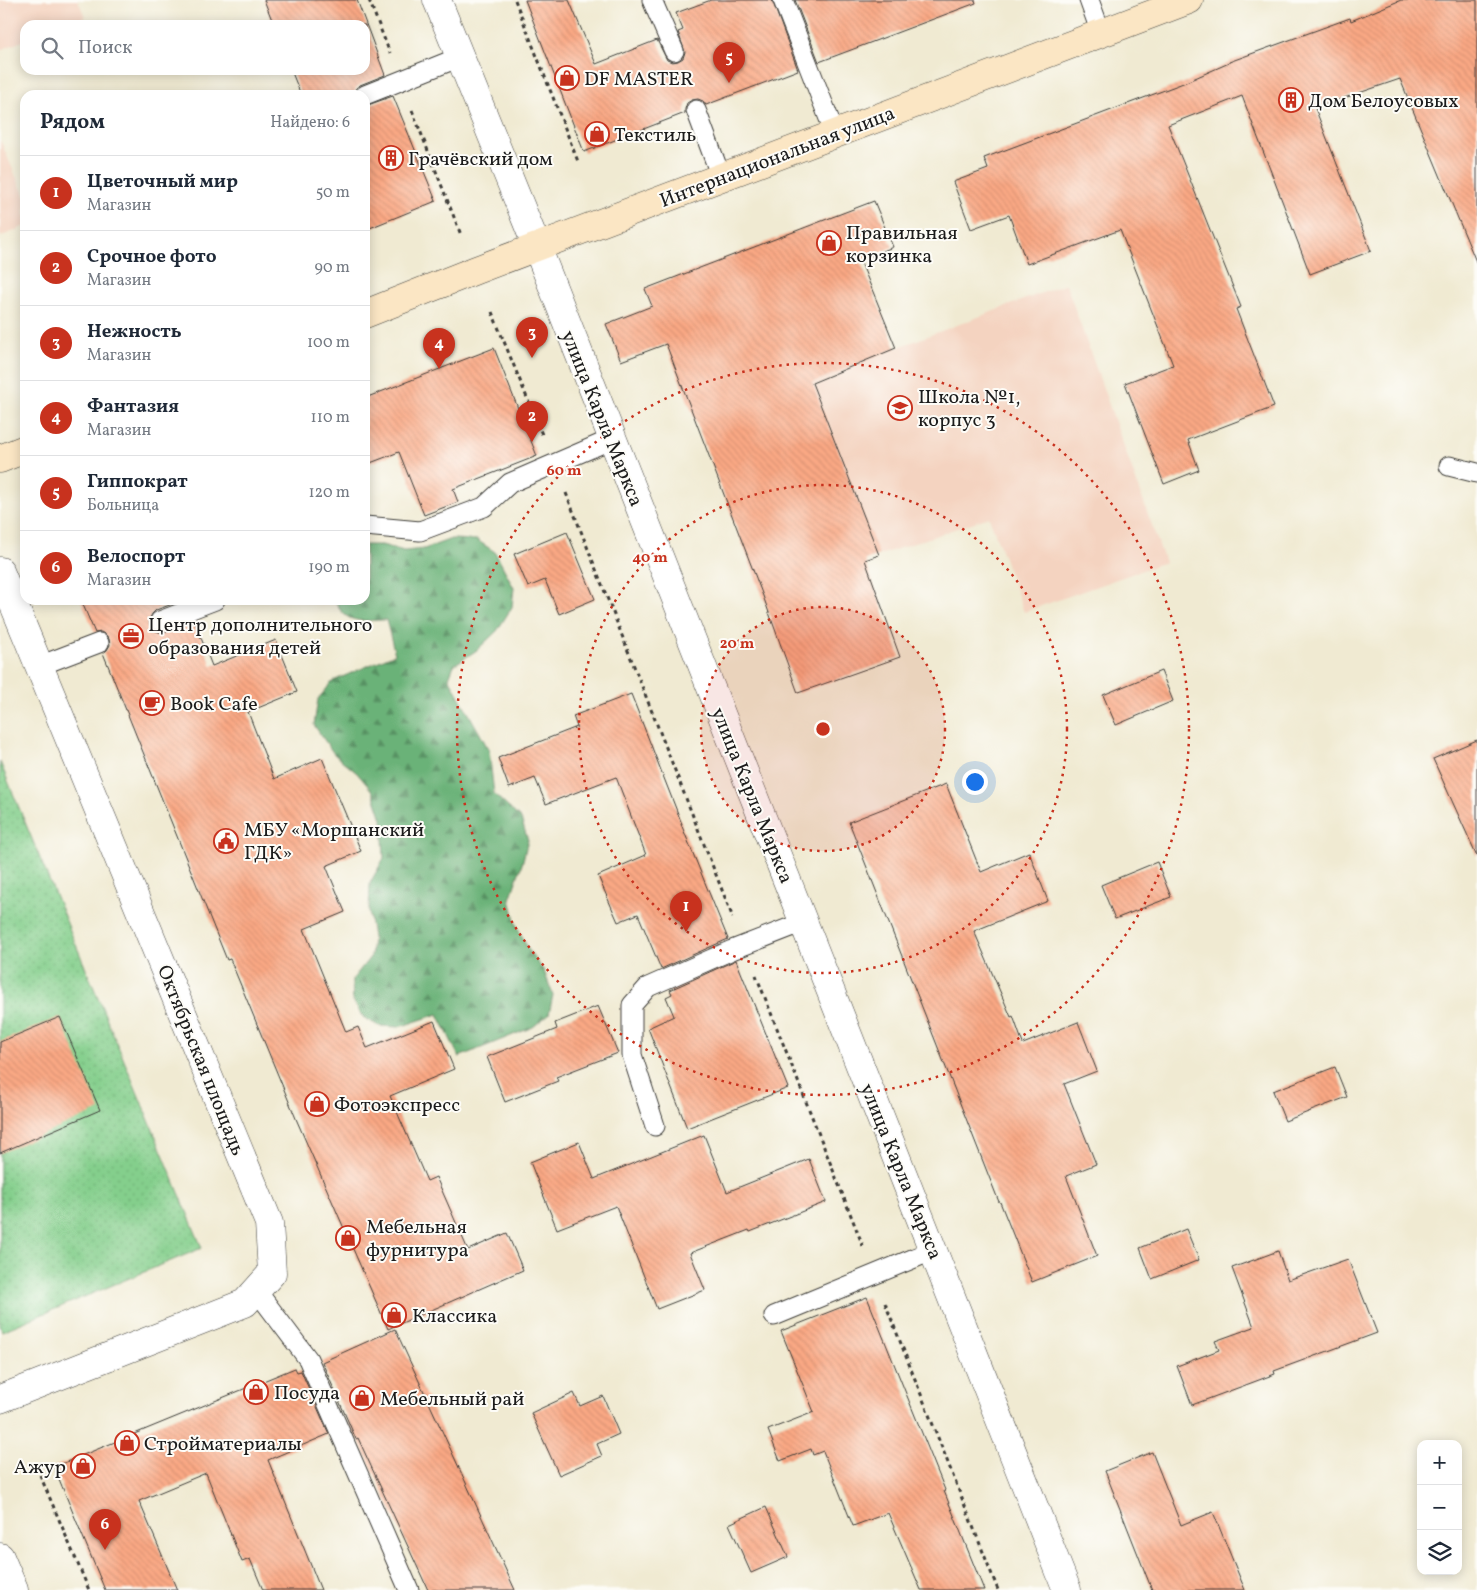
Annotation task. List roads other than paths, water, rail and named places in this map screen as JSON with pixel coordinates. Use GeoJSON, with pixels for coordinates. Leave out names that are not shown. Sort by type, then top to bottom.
{"type":"FeatureCollection","features":[{"type":"Feature","properties":{"kind":"street","name":"улица Карла Маркса"},"geometry":{"type":"LineString","coordinates":[[437,0],[934,1250],[1067,1590]]}},
{"type":"Feature","properties":{"kind":"street","name":"Интернациональная улица"},"geometry":{"type":"LineString","coordinates":[[370,312],[536,247],[1189,0]]}},
{"type":"Feature","properties":{"kind":"street"},"geometry":{"type":"LineString","coordinates":[[0,459],[20,451]]}},
{"type":"Feature","properties":{"kind":"street","name":"Октябрьская площадь"},"geometry":{"type":"LineString","coordinates":[[0,571],[269,1223],[272,1273],[245,1303],[0,1399]]}},
{"type":"Feature","properties":{"kind":"street"},"geometry":{"type":"LineString","coordinates":[[0,1557],[14,1590]]}},
{"type":"Feature","properties":{"kind":"lane"},"geometry":{"type":"LineString","coordinates":[[652,0],[674,51]]}},
{"type":"Feature","properties":{"kind":"lane"},"geometry":{"type":"LineString","coordinates":[[783,0],[835,134]]}},
{"type":"Feature","properties":{"kind":"lane"},"geometry":{"type":"LineString","coordinates":[[1089,0],[1101,33]]}},
{"type":"Feature","properties":{"kind":"lane"},"geometry":{"type":"LineString","coordinates":[[370,93],[460,58]]}},
{"type":"Feature","properties":{"kind":"lane"},"geometry":{"type":"LineString","coordinates":[[696,110],[721,177]]}},
{"type":"Feature","properties":{"kind":"lane"},"geometry":{"type":"LineString","coordinates":[[370,526],[420,531],[484,507],[510,483],[612,439]]}},
{"type":"Feature","properties":{"kind":"lane"},"geometry":{"type":"LineString","coordinates":[[1449,466],[1477,473]]}},
{"type":"Feature","properties":{"kind":"lane"},"geometry":{"type":"LineString","coordinates":[[160,621],[202,605]]}},
{"type":"Feature","properties":{"kind":"lane"},"geometry":{"type":"LineString","coordinates":[[39,666],[99,643]]}},
{"type":"Feature","properties":{"kind":"lane"},"geometry":{"type":"LineString","coordinates":[[655,1126],[632,1055],[632,1005],[648,987],[732,950],[804,922]]}},
{"type":"Feature","properties":{"kind":"lane"},"geometry":{"type":"LineString","coordinates":[[774,1316],[934,1250]]}},
{"type":"Feature","properties":{"kind":"lane"},"geometry":{"type":"LineString","coordinates":[[256,1290],[308,1359],[409,1590]]}},
{"type":"Feature","properties":{"kind":"place","name":"DF MASTER"},"geometry":{"type":"Point","coordinates":[567,78]}},
{"type":"Feature","properties":{"kind":"place","name":"Гиппократ"},"geometry":{"type":"Point","coordinates":[729,83]}},
{"type":"Feature","properties":{"kind":"place","name":"Дом Белоусовых"},"geometry":{"type":"Point","coordinates":[1291,100]}},
{"type":"Feature","properties":{"kind":"place","name":"Текстиль"},"geometry":{"type":"Point","coordinates":[597,134]}},
{"type":"Feature","properties":{"kind":"place","name":"Грачёвский дом"},"geometry":{"type":"Point","coordinates":[391,158]}},
{"type":"Feature","properties":{"kind":"place","name":"Правильная корзинка"},"geometry":{"type":"Point","coordinates":[829,243]}},
{"type":"Feature","properties":{"kind":"place","name":"Нежность"},"geometry":{"type":"Point","coordinates":[532,358]}},
{"type":"Feature","properties":{"kind":"place","name":"Фантазия"},"geometry":{"type":"Point","coordinates":[439,369]}},
{"type":"Feature","properties":{"kind":"place","name":"Школа №1, корпус 3"},"geometry":{"type":"Point","coordinates":[900,408]}},
{"type":"Feature","properties":{"kind":"place","name":"Срочное фото"},"geometry":{"type":"Point","coordinates":[532,442]}},
{"type":"Feature","properties":{"kind":"place","name":"Центр дополнительного образования детей"},"geometry":{"type":"Point","coordinates":[131,636]}},
{"type":"Feature","properties":{"kind":"place","name":"Book Cafe"},"geometry":{"type":"Point","coordinates":[152,703]}},
{"type":"Feature","properties":{"kind":"place","name":"МБУ «Моршанский ГДК»"},"geometry":{"type":"Point","coordinates":[226,841]}},
{"type":"Feature","properties":{"kind":"place","name":"Цветочный мир"},"geometry":{"type":"Point","coordinates":[686,932]}},
{"type":"Feature","properties":{"kind":"place","name":"Фотоэкспресс"},"geometry":{"type":"Point","coordinates":[317,1104]}},
{"type":"Feature","properties":{"kind":"place","name":"Мебельная фурнитура"},"geometry":{"type":"Point","coordinates":[348,1238]}},
{"type":"Feature","properties":{"kind":"place","name":"Классика"},"geometry":{"type":"Point","coordinates":[394,1315]}},
{"type":"Feature","properties":{"kind":"place","name":"Посуда"},"geometry":{"type":"Point","coordinates":[256,1392]}},
{"type":"Feature","properties":{"kind":"place","name":"Мебельный рай"},"geometry":{"type":"Point","coordinates":[362,1398]}},
{"type":"Feature","properties":{"kind":"place","name":"Стройматериалы"},"geometry":{"type":"Point","coordinates":[127,1443]}},
{"type":"Feature","properties":{"kind":"place","name":"Ажур"},"geometry":{"type":"Point","coordinates":[83,1466]}},
{"type":"Feature","properties":{"kind":"place","name":"Велоспорт"},"geometry":{"type":"Point","coordinates":[105,1550]}}]}
